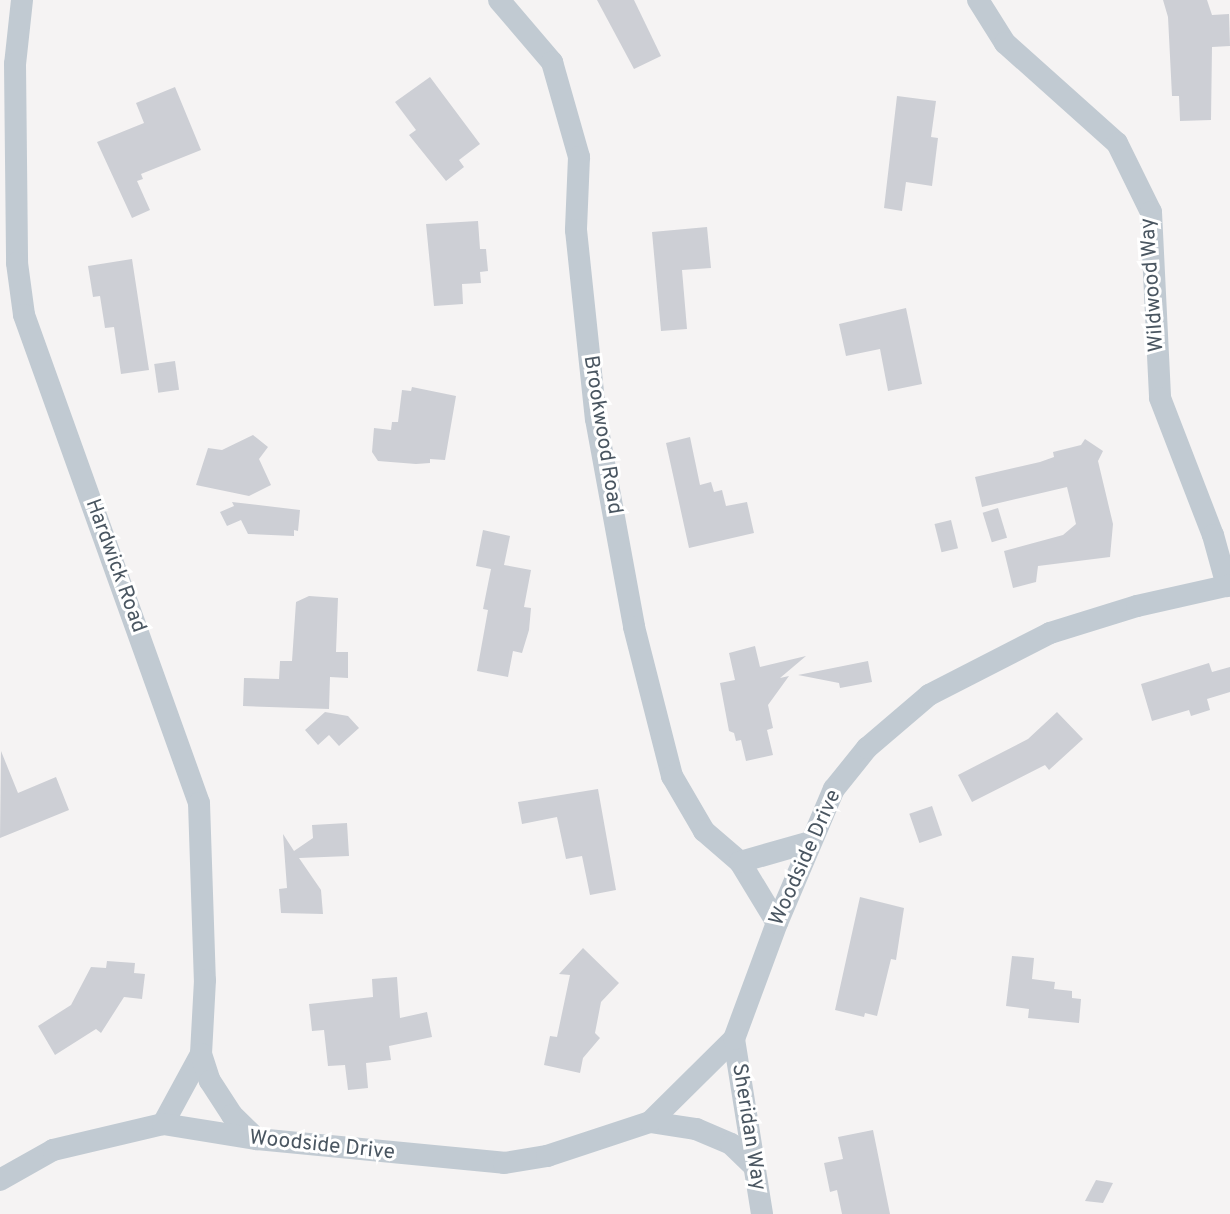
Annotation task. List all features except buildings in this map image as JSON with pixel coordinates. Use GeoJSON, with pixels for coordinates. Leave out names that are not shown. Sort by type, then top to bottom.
{"type":"FeatureCollection","features":[{"type":"Feature","properties":{"kind":"street","name":"Hardwick Road"},"geometry":{"type":"LineString","coordinates":[[22,0],[15,64],[17,263],[24,315],[199,803],[205,980],[201,1054],[163,1125]]}},
{"type":"Feature","properties":{"kind":"street","name":"Brookwood Road"},"geometry":{"type":"LineString","coordinates":[[499,0],[552,62],[579,157],[576,230],[596,419],[634,627],[672,776],[704,831],[740,862],[777,923]]}},
{"type":"Feature","properties":{"kind":"street","name":"Wildwood Way"},"geometry":{"type":"LineString","coordinates":[[978,0],[1005,42],[1117,143],[1151,212],[1160,398],[1213,536],[1228,586]]}},
{"type":"Feature","properties":{"kind":"street","name":"Woodside Drive"},"geometry":{"type":"LineString","coordinates":[[650,1122],[734,1040],[810,842],[834,789],[860,756],[929,696],[1050,633],[1137,606],[1228,586]]}},
{"type":"Feature","properties":{"kind":"street"},"geometry":{"type":"LineString","coordinates":[[740,862],[810,842]]}},
{"type":"Feature","properties":{"kind":"street","name":"Sheridan Way"},"geometry":{"type":"LineString","coordinates":[[734,1040],[762,1214]]}},
{"type":"Feature","properties":{"kind":"street"},"geometry":{"type":"LineString","coordinates":[[201,1054],[210,1081],[221,1098],[257,1139]]}},
{"type":"Feature","properties":{"kind":"street","name":"Woodside Drive"},"geometry":{"type":"LineString","coordinates":[[0,1180],[53,1150],[163,1125],[257,1139],[504,1163],[547,1156],[650,1122],[696,1128],[730,1144],[754,1166]]}}]}
